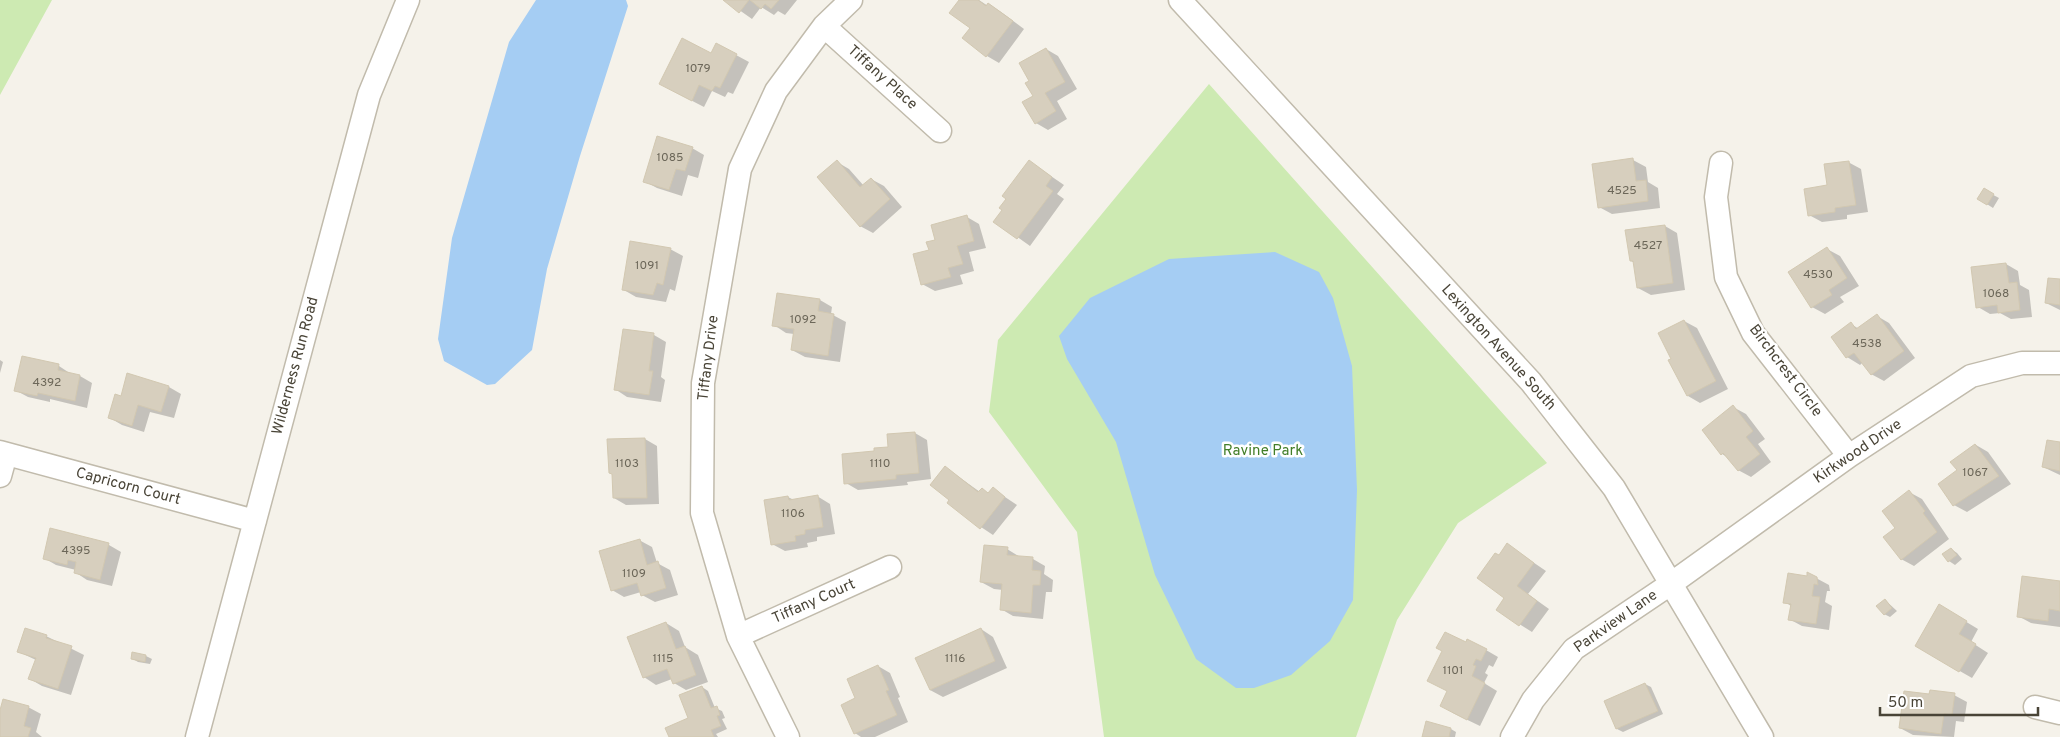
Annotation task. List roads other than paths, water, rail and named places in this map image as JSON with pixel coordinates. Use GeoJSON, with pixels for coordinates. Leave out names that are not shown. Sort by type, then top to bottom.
{"type":"FeatureCollection","features":[{"type":"Feature","properties":{"kind":"street","name":"Wilderness Run Road"},"geometry":{"type":"LineString","coordinates":[[197,737],[369,95],[408,0]]}},
{"type":"Feature","properties":{"kind":"street","name":"Tiffany Drive"},"geometry":{"type":"LineString","coordinates":[[788,737],[738,636],[702,513],[703,383],[740,169],[776,91],[824,26],[851,0]]}},
{"type":"Feature","properties":{"kind":"street","name":"Lexington Avenue South"},"geometry":{"type":"LineString","coordinates":[[1180,0],[1531,382],[1614,488],[1672,582],[1762,737]]}},
{"type":"Feature","properties":{"kind":"street","name":"Tiffany Place"},"geometry":{"type":"LineString","coordinates":[[824,26],[940,131]]}},
{"type":"Feature","properties":{"kind":"street","name":"Birchcrest Circle"},"geometry":{"type":"LineString","coordinates":[[1721,163],[1716,197],[1726,277],[1753,333],[1849,456]]}},
{"type":"Feature","properties":{"kind":"street","name":"Kirkwood Drive"},"geometry":{"type":"LineString","coordinates":[[1672,582],[1849,456],[1972,376],[2022,363],[2060,363]]}},
{"type":"Feature","properties":{"kind":"street","name":"Capricorn Court"},"geometry":{"type":"LineString","coordinates":[[3,453],[255,521]]}},
{"type":"Feature","properties":{"kind":"street"},"geometry":{"type":"LineString","coordinates":[[0,476],[3,453]]}},
{"type":"Feature","properties":{"kind":"street","name":"Tiffany Court"},"geometry":{"type":"LineString","coordinates":[[738,636],[890,567]]}},
{"type":"Feature","properties":{"kind":"street","name":"Parkview Lane"},"geometry":{"type":"LineString","coordinates":[[1512,737],[1533,700],[1574,649],[1672,582]]}},
{"type":"Feature","properties":{"kind":"street"},"geometry":{"type":"LineString","coordinates":[[2035,707],[2060,713]]}},
{"type":"Feature","properties":{"kind":"water"},"geometry":{"type":"Polygon","coordinates":[[[536,0],[626,0],[628,6],[580,156],[547,269],[532,350],[495,384],[487,385],[444,361],[438,339],[452,238],[509,42],[536,0]]]}},
{"type":"Feature","properties":{"kind":"water"},"geometry":{"type":"Polygon","coordinates":[[[1275,252],[1319,272],[1333,298],[1352,366],[1357,490],[1353,600],[1330,641],[1291,675],[1254,688],[1236,688],[1196,659],[1155,575],[1116,442],[1067,359],[1059,336],[1090,298],[1169,259],[1275,252]]]}},
{"type":"Feature","properties":{"kind":"park label","name":"Ravine Park"},"geometry":{"type":"Point","coordinates":[1263,451]}}]}
